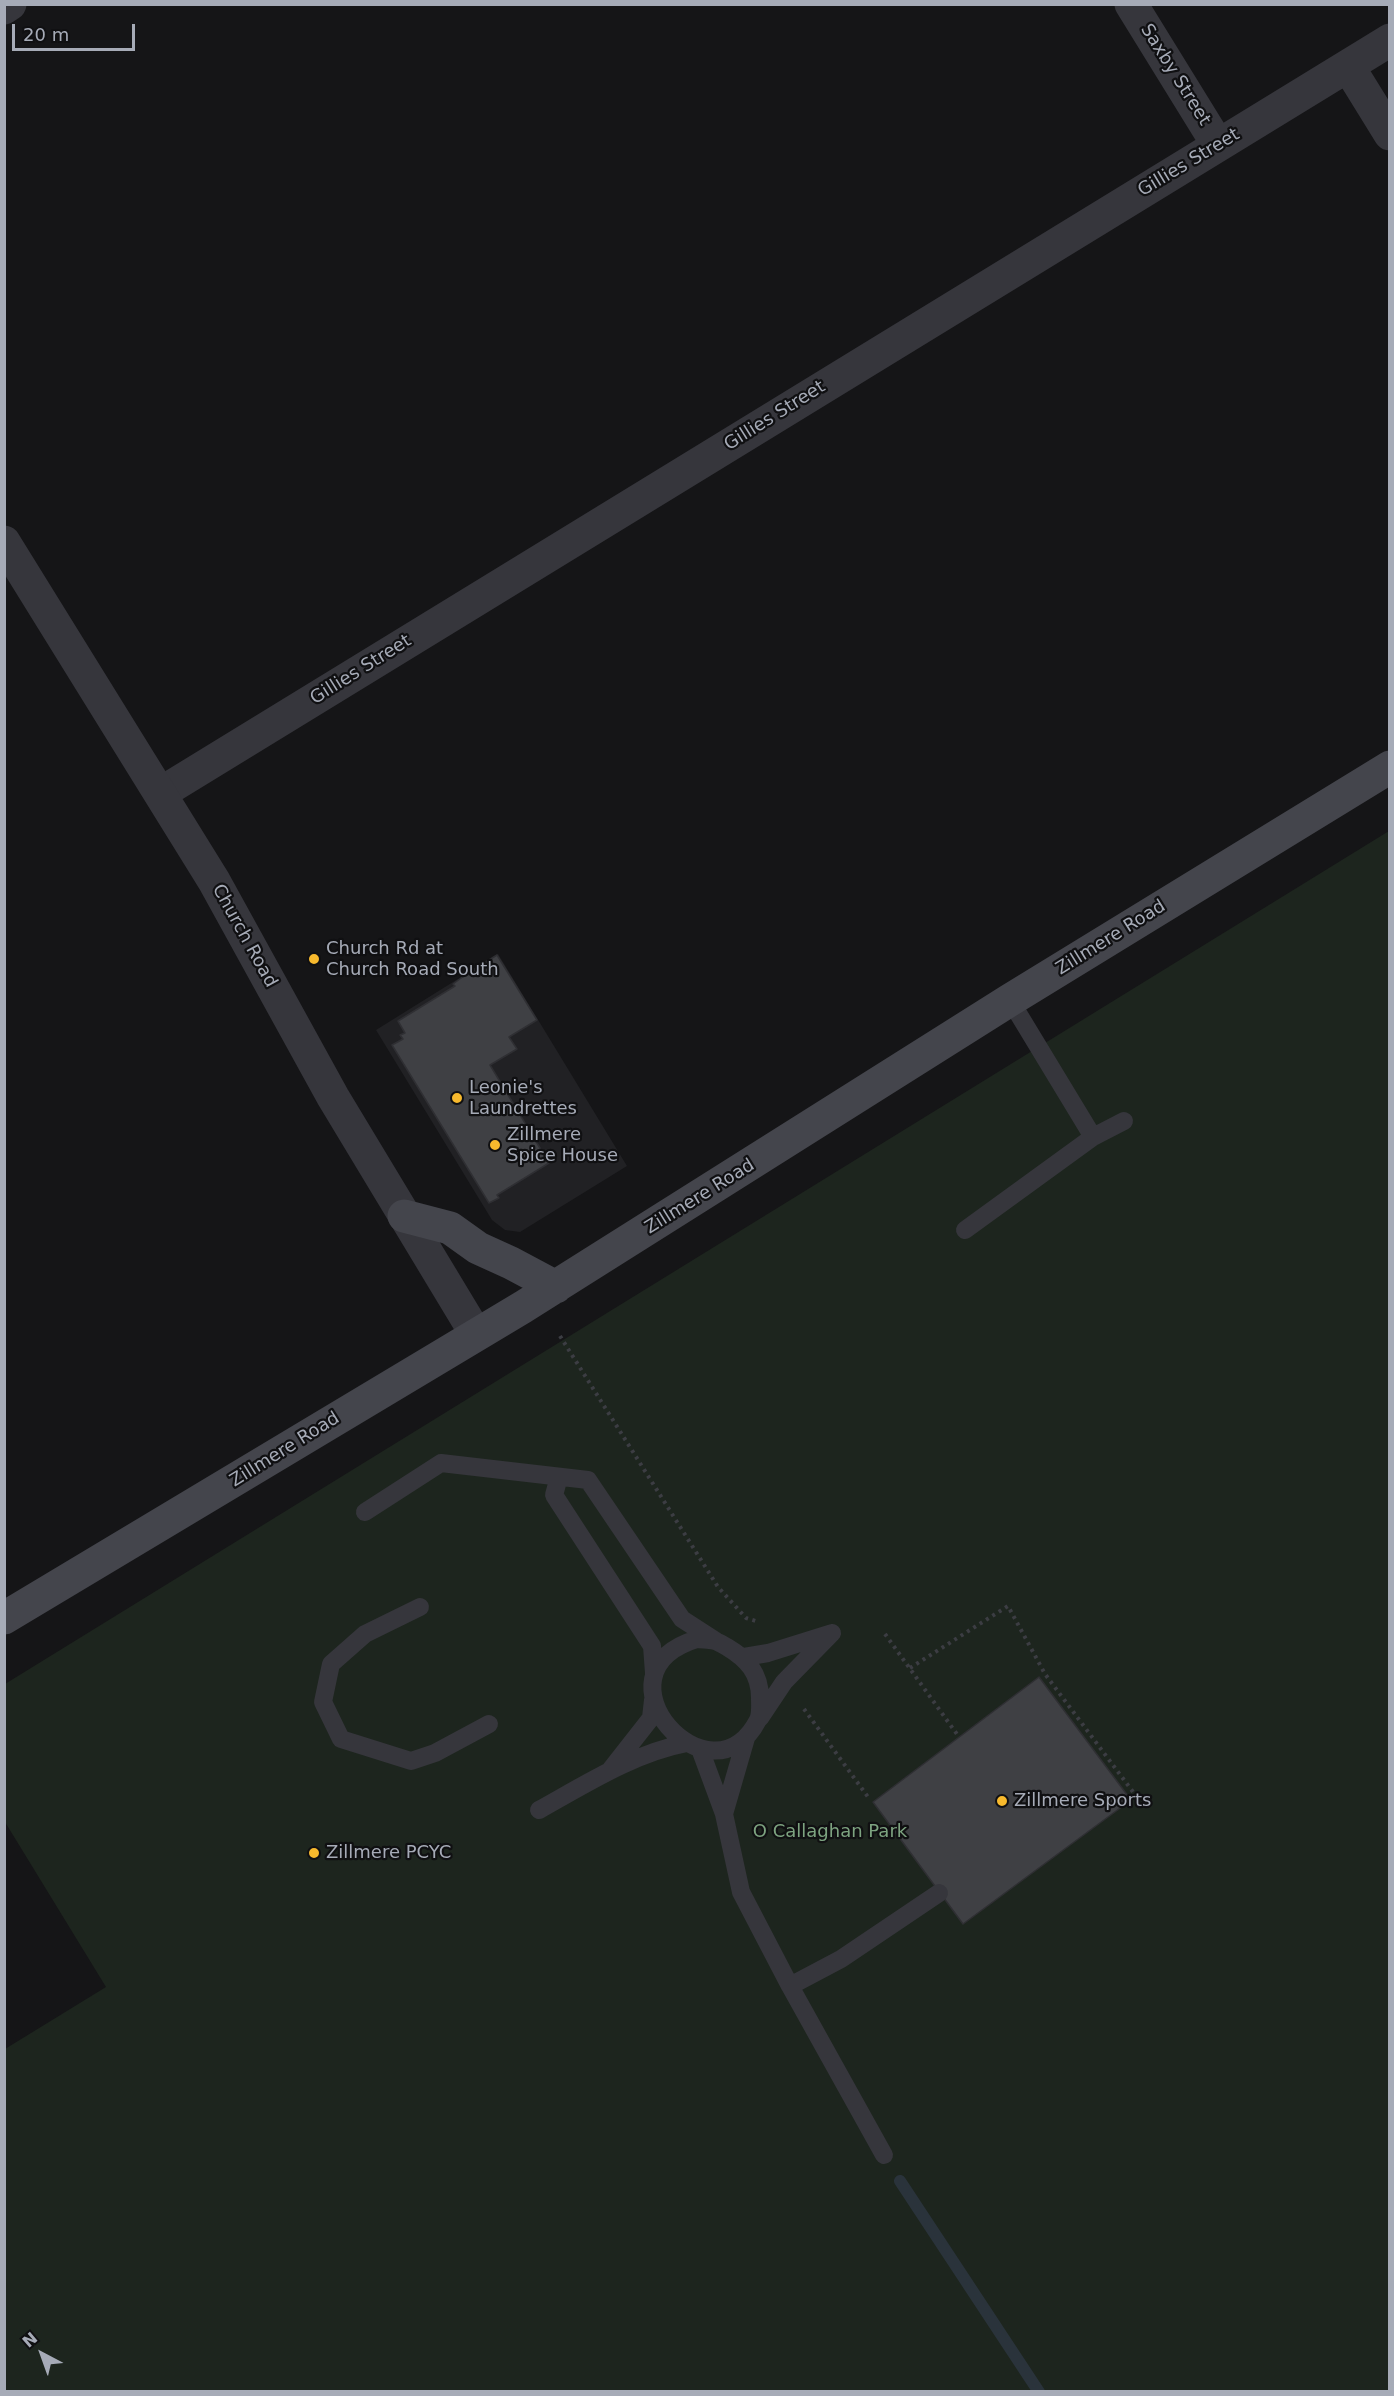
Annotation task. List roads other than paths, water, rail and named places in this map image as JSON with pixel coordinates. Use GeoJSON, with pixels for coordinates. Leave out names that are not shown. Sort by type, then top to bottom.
{"type":"FeatureCollection","features":[{"type":"Feature","properties":{"kind":"main road","name":"Zillmere Road"},"geometry":{"type":"LineString","coordinates":[[4,1618],[556,1287],[1010,1000],[1389,767]]}},
{"type":"Feature","properties":{"kind":"main road"},"geometry":{"type":"LineString","coordinates":[[404,1216],[450,1228],[478,1248],[556,1287]]}},
{"type":"Feature","properties":{"kind":"street"},"geometry":{"type":"LineString","coordinates":[[4,8],[10,4]]}},
{"type":"Feature","properties":{"kind":"street","name":"Saxby Street"},"geometry":{"type":"LineString","coordinates":[[1131,4],[1218,145]]}},
{"type":"Feature","properties":{"kind":"street","name":"Gillies Street"},"geometry":{"type":"LineString","coordinates":[[160,793],[1389,40]]}},
{"type":"Feature","properties":{"kind":"street"},"geometry":{"type":"LineString","coordinates":[[1348,66],[1389,134]]}},
{"type":"Feature","properties":{"kind":"street","name":"Church Road"},"geometry":{"type":"LineString","coordinates":[[4,542],[214,881],[333,1097],[476,1334]]}},
{"type":"Feature","properties":{"kind":"lane"},"geometry":{"type":"LineString","coordinates":[[1010,1000],[1093,1137]]}},
{"type":"Feature","properties":{"kind":"lane"},"geometry":{"type":"LineString","coordinates":[[965,1230],[1093,1137],[1124,1121]]}},
{"type":"Feature","properties":{"kind":"lane"},"geometry":{"type":"LineString","coordinates":[[365,1512],[441,1463],[588,1480],[682,1619],[744,1657],[754,1671],[760,1686],[760,1718]]}},
{"type":"Feature","properties":{"kind":"lane"},"geometry":{"type":"LineString","coordinates":[[559,1477],[554,1495],[652,1646],[654,1677],[651,1718],[610,1770]]}},
{"type":"Feature","properties":{"kind":"lane"},"geometry":{"type":"LineString","coordinates":[[420,1607],[365,1634],[331,1664],[323,1702],[341,1739],[411,1761],[435,1753],[489,1724]]}},
{"type":"Feature","properties":{"kind":"lane"},"geometry":{"type":"LineString","coordinates":[[724,1814],[746,1738],[784,1682],[832,1633],[768,1653],[744,1657]]}},
{"type":"Feature","properties":{"kind":"lane"},"geometry":{"type":"LineString","coordinates":[[654,1677],[661,1659],[677,1645],[697,1639],[716,1641]]}},
{"type":"Feature","properties":{"kind":"lane"},"geometry":{"type":"LineString","coordinates":[[653,1696],[660,1718],[675,1736],[693,1746],[724,1814],[741,1892],[790,1986],[885,2155]]}},
{"type":"Feature","properties":{"kind":"lane"},"geometry":{"type":"LineString","coordinates":[[539,1810],[610,1770],[670,1746],[725,1749],[746,1738]]}},
{"type":"Feature","properties":{"kind":"lane"},"geometry":{"type":"LineString","coordinates":[[790,1986],[841,1959],[939,1893]]}},
{"type":"Feature","properties":{"kind":"waterway"},"geometry":{"type":"LineString","coordinates":[[900,2181],[1039,2392]]}},
{"type":"Feature","properties":{"kind":"place","name":"Church Rd at Church Road South"},"geometry":{"type":"Point","coordinates":[314,959]}},
{"type":"Feature","properties":{"kind":"place","name":"Leonie's Laundrettes"},"geometry":{"type":"Point","coordinates":[457,1098]}},
{"type":"Feature","properties":{"kind":"place","name":"Zillmere Spice House"},"geometry":{"type":"Point","coordinates":[495,1145]}},
{"type":"Feature","properties":{"kind":"place","name":"Zillmere Sports"},"geometry":{"type":"Point","coordinates":[1002,1801]}},
{"type":"Feature","properties":{"kind":"place","name":"Zillmere PCYC"},"geometry":{"type":"Point","coordinates":[314,1853]}},
{"type":"Feature","properties":{"kind":"park label","name":"O Callaghan Park"},"geometry":{"type":"Point","coordinates":[830,1832]}}]}
